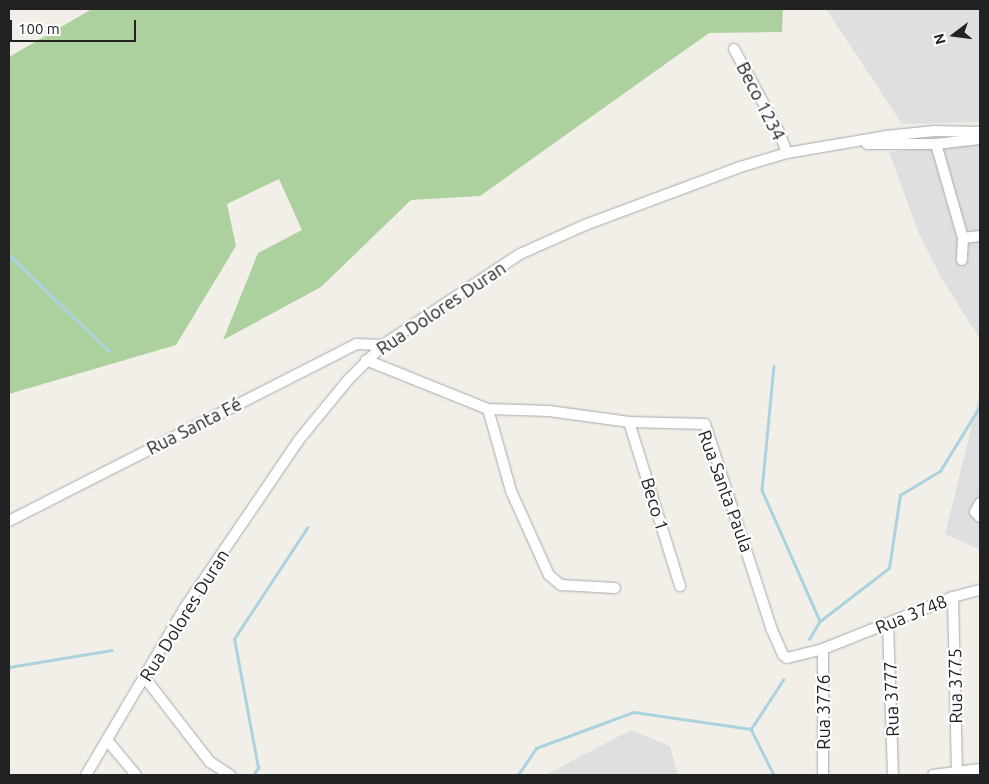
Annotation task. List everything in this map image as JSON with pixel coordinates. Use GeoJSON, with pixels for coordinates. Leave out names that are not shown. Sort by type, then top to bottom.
{"type":"FeatureCollection","features":[{"type":"Feature","properties":{"kind":"street","name":"Beco 1234"},"geometry":{"type":"LineString","coordinates":[[734,49],[779,132],[787,154]]}},
{"type":"Feature","properties":{"kind":"street","name":"Rua Dolores Duran"},"geometry":{"type":"LineString","coordinates":[[86,775],[184,609],[298,441],[366,360],[383,345],[520,254],[680,188],[787,154],[934,131],[980,132]]}},
{"type":"Feature","properties":{"kind":"street"},"geometry":{"type":"LineString","coordinates":[[934,131],[930,139],[936,144],[963,238],[962,260]]}},
{"type":"Feature","properties":{"kind":"street","name":"Rua Dolores Duran"},"geometry":{"type":"LineString","coordinates":[[848,144],[936,144],[980,139]]}},
{"type":"Feature","properties":{"kind":"street"},"geometry":{"type":"LineString","coordinates":[[963,238],[980,236]]}},
{"type":"Feature","properties":{"kind":"street","name":"Rua Santa Fé"},"geometry":{"type":"LineString","coordinates":[[9,521],[356,344],[383,345]]}},
{"type":"Feature","properties":{"kind":"street","name":"Rua Santa Paula"},"geometry":{"type":"LineString","coordinates":[[366,360],[488,409],[549,411],[629,422],[704,424],[783,655],[794,658],[844,642]]}},
{"type":"Feature","properties":{"kind":"street"},"geometry":{"type":"LineString","coordinates":[[488,409],[511,491],[554,582],[561,585],[616,588]]}},
{"type":"Feature","properties":{"kind":"street","name":"Beco 1"},"geometry":{"type":"LineString","coordinates":[[629,422],[680,586]]}},
{"type":"Feature","properties":{"kind":"street"},"geometry":{"type":"LineString","coordinates":[[980,503],[975,512],[980,517]]}},
{"type":"Feature","properties":{"kind":"street","name":"Rua 3748"},"geometry":{"type":"LineString","coordinates":[[844,642],[953,597],[980,590]]}},
{"type":"Feature","properties":{"kind":"street","name":"Rua 3775"},"geometry":{"type":"LineString","coordinates":[[953,597],[956,773]]}},
{"type":"Feature","properties":{"kind":"street","name":"Rua 3777"},"geometry":{"type":"LineString","coordinates":[[888,624],[893,775]]}},
{"type":"Feature","properties":{"kind":"street","name":"Rua 3776"},"geometry":{"type":"LineString","coordinates":[[823,649],[823,775]]}},
{"type":"Feature","properties":{"kind":"street"},"geometry":{"type":"LineString","coordinates":[[145,678],[210,762],[230,775]]}},
{"type":"Feature","properties":{"kind":"street"},"geometry":{"type":"LineString","coordinates":[[107,740],[136,775]]}},
{"type":"Feature","properties":{"kind":"street"},"geometry":{"type":"LineString","coordinates":[[933,775],[980,768]]}},
{"type":"Feature","properties":{"kind":"shaded area"},"geometry":{"type":"Polygon","coordinates":[[[826,9],[980,9],[980,122],[902,124],[826,9]]]}},
{"type":"Feature","properties":{"kind":"shaded area"},"geometry":{"type":"Polygon","coordinates":[[[980,143],[980,339],[942,279],[919,234],[889,152],[980,143]]]}},
{"type":"Feature","properties":{"kind":"shaded area"},"geometry":{"type":"Polygon","coordinates":[[[980,392],[980,550],[945,534],[980,392]]]}},
{"type":"Feature","properties":{"kind":"shaded area"},"geometry":{"type":"Polygon","coordinates":[[[631,730],[670,746],[678,775],[545,775],[631,730]]]}},
{"type":"Feature","properties":{"kind":"green space"},"geometry":{"type":"Polygon","coordinates":[[[92,9],[783,9],[782,32],[709,33],[480,196],[411,200],[321,287],[223,340],[258,253],[302,230],[279,179],[227,204],[236,246],[176,345],[9,394],[9,57],[92,9]]]}},
{"type":"Feature","properties":{"kind":"waterway"},"geometry":{"type":"LineString","coordinates":[[9,255],[109,351]]}},
{"type":"Feature","properties":{"kind":"waterway"},"geometry":{"type":"LineString","coordinates":[[774,366],[762,490],[820,621]]}},
{"type":"Feature","properties":{"kind":"waterway"},"geometry":{"type":"LineString","coordinates":[[809,639],[820,621],[889,568],[900,495],[940,471],[980,406]]}},
{"type":"Feature","properties":{"kind":"waterway"},"geometry":{"type":"LineString","coordinates":[[253,775],[258,768],[234,639],[307,528]]}},
{"type":"Feature","properties":{"kind":"waterway"},"geometry":{"type":"LineString","coordinates":[[9,667],[112,650]]}},
{"type":"Feature","properties":{"kind":"waterway"},"geometry":{"type":"LineString","coordinates":[[518,775],[536,748],[634,712],[751,729],[783,680]]}},
{"type":"Feature","properties":{"kind":"waterway"},"geometry":{"type":"LineString","coordinates":[[751,729],[774,775]]}}]}
